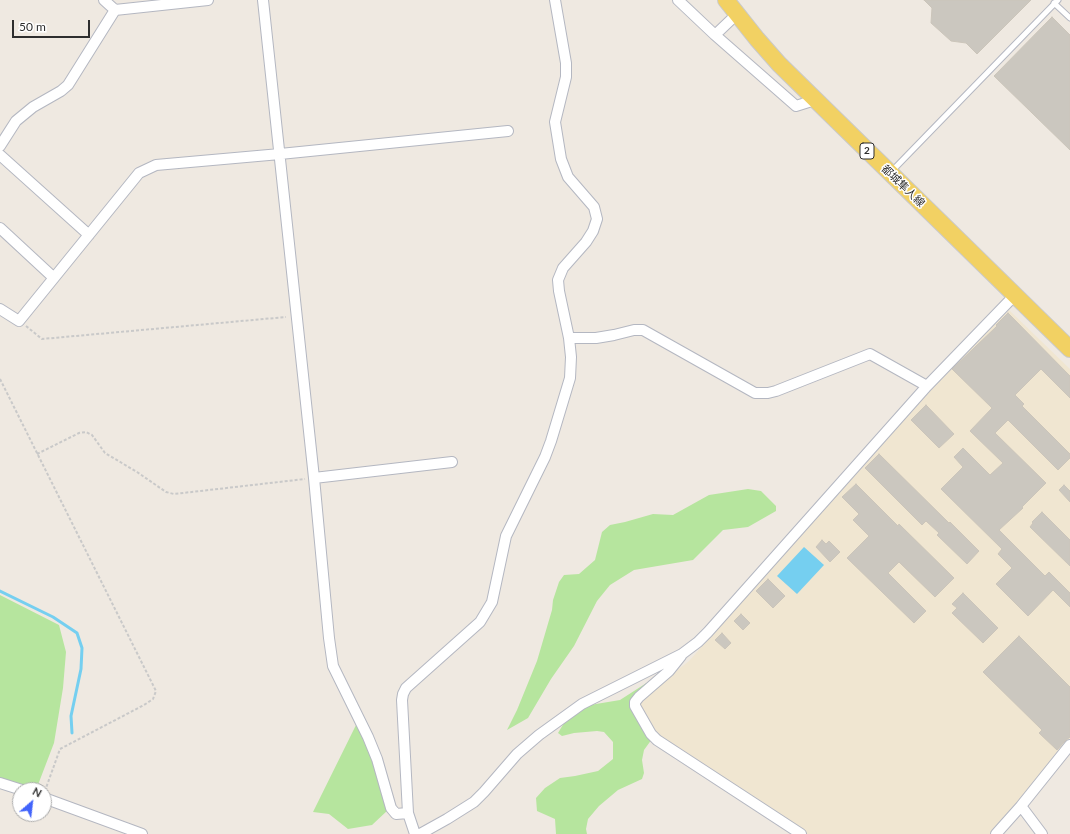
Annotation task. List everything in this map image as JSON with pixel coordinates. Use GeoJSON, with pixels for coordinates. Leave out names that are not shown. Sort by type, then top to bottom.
{"type":"FeatureCollection","features":[{"type":"Feature","properties":{"kind":"main road","name":"都城隼人線"},"geometry":{"type":"LineString","coordinates":[[726,0],[779,64],[814,100],[1070,349]]}},
{"type":"Feature","properties":{"kind":"street"},"geometry":{"type":"LineString","coordinates":[[104,0],[115,10],[208,0]]}},
{"type":"Feature","properties":{"kind":"street"},"geometry":{"type":"LineString","coordinates":[[263,0],[333,666],[368,737],[377,759],[391,808],[396,814],[408,813]]}},
{"type":"Feature","properties":{"kind":"street"},"geometry":{"type":"LineString","coordinates":[[416,834],[408,813],[402,707],[403,694],[406,688],[480,622],[492,602],[506,536],[545,457],[557,424],[570,378],[571,357],[569,338],[558,280],[563,268],[586,242],[593,231],[597,219],[594,207],[568,177],[560,159],[555,122],[566,77],[566,63],[555,0]]}},
{"type":"Feature","properties":{"kind":"street"},"geometry":{"type":"LineString","coordinates":[[678,0],[715,35],[796,106],[814,100]]}},
{"type":"Feature","properties":{"kind":"street"},"geometry":{"type":"LineString","coordinates":[[0,146],[16,120],[33,107],[61,91],[68,85],[115,10]]}},
{"type":"Feature","properties":{"kind":"street"},"geometry":{"type":"LineString","coordinates":[[715,35],[737,14]]}},
{"type":"Feature","properties":{"kind":"street"},"geometry":{"type":"LineString","coordinates":[[0,309],[19,321],[139,173],[156,164],[280,154],[508,131]]}},
{"type":"Feature","properties":{"kind":"street"},"geometry":{"type":"LineString","coordinates":[[0,155],[89,235]]}},
{"type":"Feature","properties":{"kind":"street"},"geometry":{"type":"LineString","coordinates":[[0,228],[54,278]]}},
{"type":"Feature","properties":{"kind":"street"},"geometry":{"type":"LineString","coordinates":[[801,834],[657,740],[651,734],[635,706],[635,702],[669,671],[682,654],[708,632],[927,386],[1015,295]]}},
{"type":"Feature","properties":{"kind":"street"},"geometry":{"type":"LineString","coordinates":[[569,338],[596,338],[634,330],[643,330],[755,392],[768,393],[776,391],[870,354],[927,386]]}},
{"type":"Feature","properties":{"kind":"street"},"geometry":{"type":"LineString","coordinates":[[314,478],[452,462]]}},
{"type":"Feature","properties":{"kind":"street"},"geometry":{"type":"LineString","coordinates":[[420,834],[474,802],[517,754],[582,704],[682,654]]}},
{"type":"Feature","properties":{"kind":"street"},"geometry":{"type":"LineString","coordinates":[[996,834],[1021,806],[1070,745]]}},
{"type":"Feature","properties":{"kind":"street"},"geometry":{"type":"LineString","coordinates":[[0,783],[12,787]]}},
{"type":"Feature","properties":{"kind":"street"},"geometry":{"type":"LineString","coordinates":[[52,801],[142,834]]}},
{"type":"Feature","properties":{"kind":"street"},"geometry":{"type":"LineString","coordinates":[[1021,806],[1042,834]]}},
{"type":"Feature","properties":{"kind":"lane"},"geometry":{"type":"LineString","coordinates":[[890,173],[1056,2],[1070,18]]}},
{"type":"Feature","properties":{"kind":"path"},"geometry":{"type":"LineString","coordinates":[[19,321],[42,339],[297,316]]}},
{"type":"Feature","properties":{"kind":"path"},"geometry":{"type":"LineString","coordinates":[[0,379],[156,691],[153,699],[144,705],[60,749],[48,782]]}},
{"type":"Feature","properties":{"kind":"path"},"geometry":{"type":"LineString","coordinates":[[37,454],[79,433],[86,432],[92,436],[105,453],[137,472],[166,492],[174,494],[314,478]]}},
{"type":"Feature","properties":{"kind":"shaded area"},"geometry":{"type":"Polygon","coordinates":[[[1009,310],[1070,369],[1070,740],[993,834],[806,834],[658,738],[638,706],[645,696],[689,661],[937,383],[1009,310]]]}},
{"type":"Feature","properties":{"kind":"green space"},"geometry":{"type":"Polygon","coordinates":[[[748,489],[761,491],[776,506],[776,511],[748,527],[723,530],[693,560],[634,570],[610,585],[597,601],[574,646],[551,679],[528,718],[507,730],[537,661],[559,582],[564,575],[579,574],[595,560],[602,532],[610,525],[653,514],[673,515],[709,495],[748,489]]]}},
{"type":"Feature","properties":{"kind":"green space"},"geometry":{"type":"Polygon","coordinates":[[[0,595],[59,625],[66,652],[63,688],[54,743],[39,782],[12,782],[12,783],[0,780],[0,595]]]}},
{"type":"Feature","properties":{"kind":"green space"},"geometry":{"type":"Polygon","coordinates":[[[662,673],[636,695],[652,739],[644,750],[642,760],[644,773],[642,779],[618,790],[599,806],[588,819],[586,829],[587,834],[556,834],[555,819],[537,811],[536,798],[545,788],[560,778],[598,771],[613,759],[613,742],[604,732],[597,731],[574,733],[562,736],[558,733],[564,723],[590,705],[620,700],[662,673]]]}},
{"type":"Feature","properties":{"kind":"green space"},"geometry":{"type":"Polygon","coordinates":[[[357,723],[369,752],[388,810],[372,825],[348,829],[329,814],[313,812],[357,723]]]}},
{"type":"Feature","properties":{"kind":"water"},"geometry":{"type":"Polygon","coordinates":[[[804,547],[824,565],[797,594],[777,576],[804,547]]]}},
{"type":"Feature","properties":{"kind":"building"},"geometry":{"type":"Polygon","coordinates":[[[924,0],[1031,0],[977,54],[966,43],[951,41],[931,23],[932,8],[924,0]]]}},
{"type":"Feature","properties":{"kind":"building"},"geometry":{"type":"Polygon","coordinates":[[[1052,17],[1070,35],[1070,150],[994,76],[1052,17]]]}},
{"type":"Feature","properties":{"kind":"building"},"geometry":{"type":"Polygon","coordinates":[[[1008,313],[1070,376],[1070,398],[1041,369],[1015,395],[1024,404],[1022,406],[1070,454],[1070,458],[1058,470],[1008,420],[995,433],[1046,483],[1022,507],[1023,508],[999,530],[1045,576],[1049,572],[1070,593],[1070,607],[1053,590],[1028,616],[996,584],[1012,568],[998,554],[1002,549],[941,489],[963,467],[954,457],[963,448],[990,475],[1003,463],[970,431],[992,408],[952,369],[997,326],[996,325],[1008,313]]]}},
{"type":"Feature","properties":{"kind":"building"},"geometry":{"type":"Polygon","coordinates":[[[926,405],[954,434],[939,448],[911,420],[926,405]]]}},
{"type":"Feature","properties":{"kind":"building"},"geometry":{"type":"Polygon","coordinates":[[[879,454],[979,551],[967,564],[937,535],[939,533],[926,521],[922,525],[865,468],[879,454]]]}},
{"type":"Feature","properties":{"kind":"building"},"geometry":{"type":"Polygon","coordinates":[[[856,484],[898,526],[899,524],[954,578],[935,597],[899,562],[888,573],[926,611],[914,623],[847,558],[869,536],[853,520],[859,514],[842,497],[856,484]]]}},
{"type":"Feature","properties":{"kind":"building"},"geometry":{"type":"Polygon","coordinates":[[[1064,485],[1070,491],[1070,502],[1059,490],[1064,485]]]}},
{"type":"Feature","properties":{"kind":"building"},"geometry":{"type":"Polygon","coordinates":[[[1042,512],[1070,540],[1070,566],[1030,527],[1033,523],[1032,522],[1042,512]]]}},
{"type":"Feature","properties":{"kind":"building"},"geometry":{"type":"Polygon","coordinates":[[[822,540],[826,544],[829,541],[840,552],[830,562],[816,547],[822,540]]]}},
{"type":"Feature","properties":{"kind":"building"},"geometry":{"type":"Polygon","coordinates":[[[768,579],[785,596],[773,608],[756,591],[768,579]]]}},
{"type":"Feature","properties":{"kind":"building"},"geometry":{"type":"Polygon","coordinates":[[[963,593],[998,628],[983,643],[952,613],[957,608],[952,604],[963,593]]]}},
{"type":"Feature","properties":{"kind":"building"},"geometry":{"type":"Polygon","coordinates":[[[741,614],[750,623],[743,630],[734,621],[741,614]]]}},
{"type":"Feature","properties":{"kind":"building"},"geometry":{"type":"Polygon","coordinates":[[[722,633],[731,643],[725,649],[715,640],[722,633]]]}},
{"type":"Feature","properties":{"kind":"building"},"geometry":{"type":"Polygon","coordinates":[[[1019,636],[1070,687],[1070,737],[1057,750],[1039,733],[1042,730],[983,672],[1019,636]]]}},
{"type":"Feature","properties":{"kind":"waterway"},"geometry":{"type":"LineString","coordinates":[[0,591],[53,617],[77,633],[82,648],[81,669],[71,716],[72,733]]}}]}
